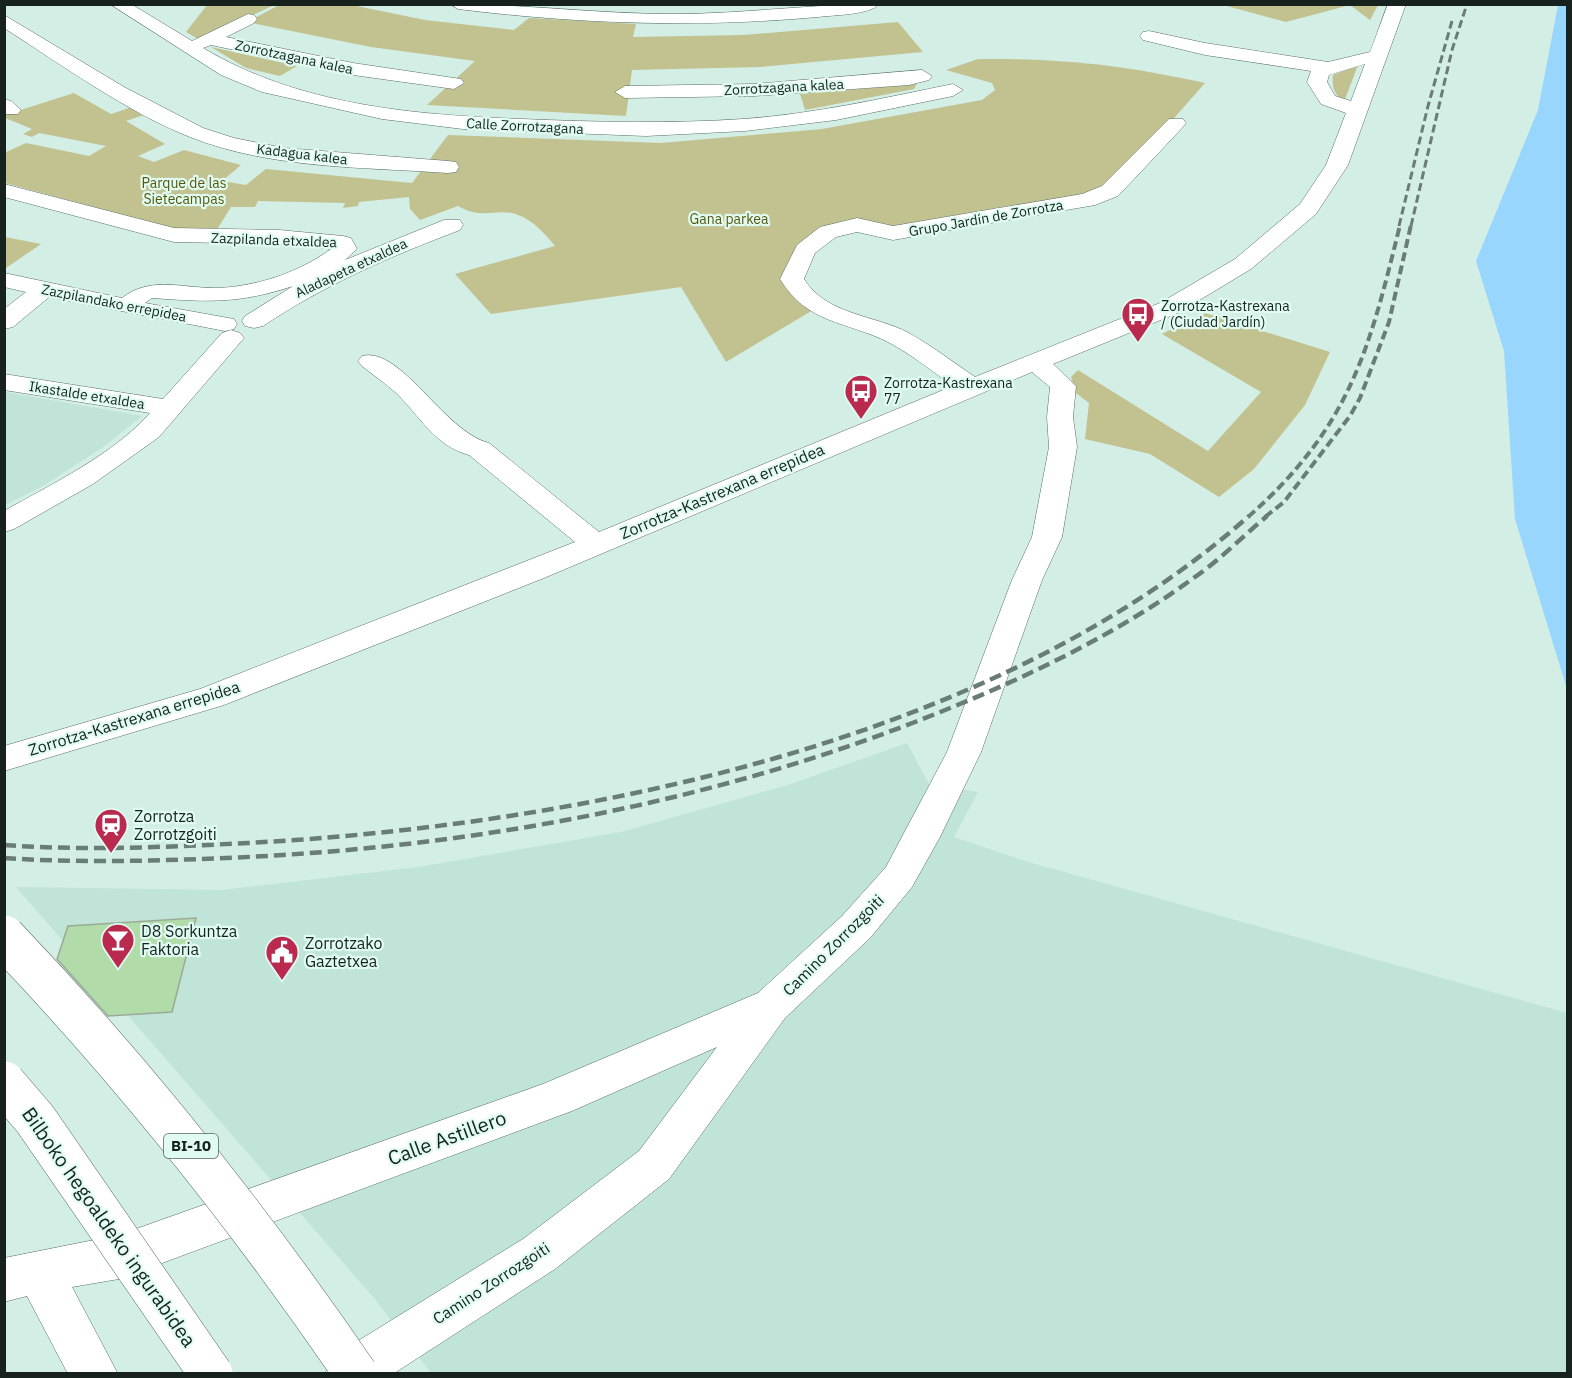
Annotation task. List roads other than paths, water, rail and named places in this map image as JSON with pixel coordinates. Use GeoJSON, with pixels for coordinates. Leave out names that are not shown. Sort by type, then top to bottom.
{"type":"FeatureCollection","features":[{"type":"Feature","properties":{"kind":"main road"},"geometry":{"type":"LineString","coordinates":[[4,11],[16,4]]}},
{"type":"Feature","properties":{"kind":"main road","name":"Calle Zorrotzagana"},"geometry":{"type":"LineString","coordinates":[[118,4],[228,71],[269,88],[351,107],[463,123],[646,130],[744,125],[836,114],[953,90]]}},
{"type":"Feature","properties":{"kind":"main road"},"geometry":{"type":"LineString","coordinates":[[458,4],[582,16],[688,19],[781,15],[871,4]]}},
{"type":"Feature","properties":{"kind":"main road","name":"Zorrotza-Kastrexana errepidea"},"geometry":{"type":"LineString","coordinates":[[4,759],[212,697],[595,544],[1169,308],[1243,264],[1308,209],[1337,165],[1397,4]]}},
{"type":"Feature","properties":{"kind":"main road","name":"Zorrotzagana kalea"},"geometry":{"type":"LineString","coordinates":[[248,19],[203,42],[353,69],[452,83]]}},
{"type":"Feature","properties":{"kind":"main road","name":"Kadagua kalea"},"geometry":{"type":"LineString","coordinates":[[4,20],[117,91],[196,132],[272,152],[448,167]]}},
{"type":"Feature","properties":{"kind":"main road"},"geometry":{"type":"LineString","coordinates":[[1149,36],[1205,49],[1327,68]]}},
{"type":"Feature","properties":{"kind":"main road"},"geometry":{"type":"LineString","coordinates":[[1357,110],[1328,100],[1317,82],[1321,72],[1327,68],[1378,56]]}},
{"type":"Feature","properties":{"kind":"main road","name":"Zorrotzagana kalea"},"geometry":{"type":"LineString","coordinates":[[625,92],[753,90],[938,75]]}},
{"type":"Feature","properties":{"kind":"main road","name":"Grupo Jardín de Zorrotza"},"geometry":{"type":"LineString","coordinates":[[973,387],[898,338],[818,307],[798,294],[792,279],[805,250],[828,232],[857,225],[894,233],[1088,200],[1110,191],[1176,123]]}},
{"type":"Feature","properties":{"kind":"main road","name":"Zazpilanda etxaldea"},"geometry":{"type":"LineString","coordinates":[[4,190],[174,235],[279,237],[344,243],[345,249],[336,257],[290,279],[262,288],[221,295],[152,291],[142,293],[126,306]]}},
{"type":"Feature","properties":{"kind":"main road","name":"Aladapeta etxaldea"},"geometry":{"type":"LineString","coordinates":[[254,321],[282,301],[321,281],[452,225]]}},
{"type":"Feature","properties":{"kind":"main road","name":"Zazpilandako errepidea"},"geometry":{"type":"LineString","coordinates":[[4,280],[126,306],[223,340],[236,319],[254,321]]}},
{"type":"Feature","properties":{"kind":"main road"},"geometry":{"type":"LineString","coordinates":[[4,322],[44,290]]}},
{"type":"Feature","properties":{"kind":"main road"},"geometry":{"type":"LineString","coordinates":[[4,523],[83,478],[149,430],[223,340]]}},
{"type":"Feature","properties":{"kind":"main road"},"geometry":{"type":"LineString","coordinates":[[371,361],[404,386],[430,415],[465,447],[479,449],[595,544]]}},
{"type":"Feature","properties":{"kind":"main road","name":"Camino Zorrozgoiti"},"geometry":{"type":"LineString","coordinates":[[349,1374],[539,1254],[654,1165],[771,1006],[856,927],[899,877],[922,837],[964,752],[1027,580],[1047,537],[1063,447],[1060,417],[1063,386],[1036,363]]}},
{"type":"Feature","properties":{"kind":"main road","name":"Ikastalde etxaldea"},"geometry":{"type":"LineString","coordinates":[[4,382],[169,408]]}},
{"type":"Feature","properties":{"kind":"main road","name":"BI-10"},"geometry":{"type":"LineString","coordinates":[[4,937],[61,995],[184,1137],[316,1314],[356,1374]]}},
{"type":"Feature","properties":{"kind":"main road","name":"Calle Astillero"},"geometry":{"type":"LineString","coordinates":[[21,1276],[118,1257],[557,1098],[771,1006]]}},
{"type":"Feature","properties":{"kind":"main road","name":"Bilboko hegoaldeko ingurabidea"},"geometry":{"type":"LineString","coordinates":[[4,1083],[35,1119],[211,1374]]}},
{"type":"Feature","properties":{"kind":"main road"},"geometry":{"type":"LineString","coordinates":[[21,1276],[94,1374]]}},
{"type":"Feature","properties":{"kind":"water"},"geometry":{"type":"Polygon","coordinates":[[[1558,5],[1568,5],[1567,689],[1515,519],[1504,351],[1476,261],[1538,110],[1558,5]]]}},
{"type":"Feature","properties":{"kind":"railway"},"geometry":{"type":"LineString","coordinates":[[1411,226],[1452,50],[1467,4]]}},
{"type":"Feature","properties":{"kind":"railway"},"geometry":{"type":"LineString","coordinates":[[1399,226],[1428,106],[1452,21]]}},
{"type":"Feature","properties":{"kind":"railway"},"geometry":{"type":"LineString","coordinates":[[1248,517],[1283,484],[1310,451],[1333,418],[1351,385],[1378,311],[1400,225]]}},
{"type":"Feature","properties":{"kind":"railway"},"geometry":{"type":"LineString","coordinates":[[1265,517],[1284,502],[1350,416],[1360,398],[1389,322],[1411,225]]}},
{"type":"Feature","properties":{"kind":"railway"},"geometry":{"type":"LineString","coordinates":[[4,845],[65,848],[157,847],[248,843],[376,833],[509,816],[643,791],[777,758],[908,714],[1032,660],[1146,594],[1249,516]]}},
{"type":"Feature","properties":{"kind":"railway"},"geometry":{"type":"LineString","coordinates":[[4,858],[143,861],[314,853],[402,844],[489,833],[576,818],[662,800],[748,778],[832,752],[915,722],[988,692],[1060,658],[1163,599],[1214,563],[1267,516]]}},
{"type":"Feature","properties":{"kind":"place","name":"Zorrotza-Kastrexana / (Ciudad Jardín)"},"geometry":{"type":"Point","coordinates":[1138,343]}},
{"type":"Feature","properties":{"kind":"place","name":"Zorrotza-Kastrexana 77"},"geometry":{"type":"Point","coordinates":[861,420]}},
{"type":"Feature","properties":{"kind":"place","name":"Zorrotza Zorrotzgoiti"},"geometry":{"type":"Point","coordinates":[111,854]}},
{"type":"Feature","properties":{"kind":"place","name":"D8 Sorkuntza Faktoria"},"geometry":{"type":"Point","coordinates":[118,969]}},
{"type":"Feature","properties":{"kind":"place","name":"Zorrotzako Gaztetxea"},"geometry":{"type":"Point","coordinates":[282,981]}},
{"type":"Feature","properties":{"kind":"park label","name":"Parque de las Sietecampas"},"geometry":{"type":"Point","coordinates":[184,192]}},
{"type":"Feature","properties":{"kind":"park label","name":"Gana parkea"},"geometry":{"type":"Point","coordinates":[729,219]}}]}
